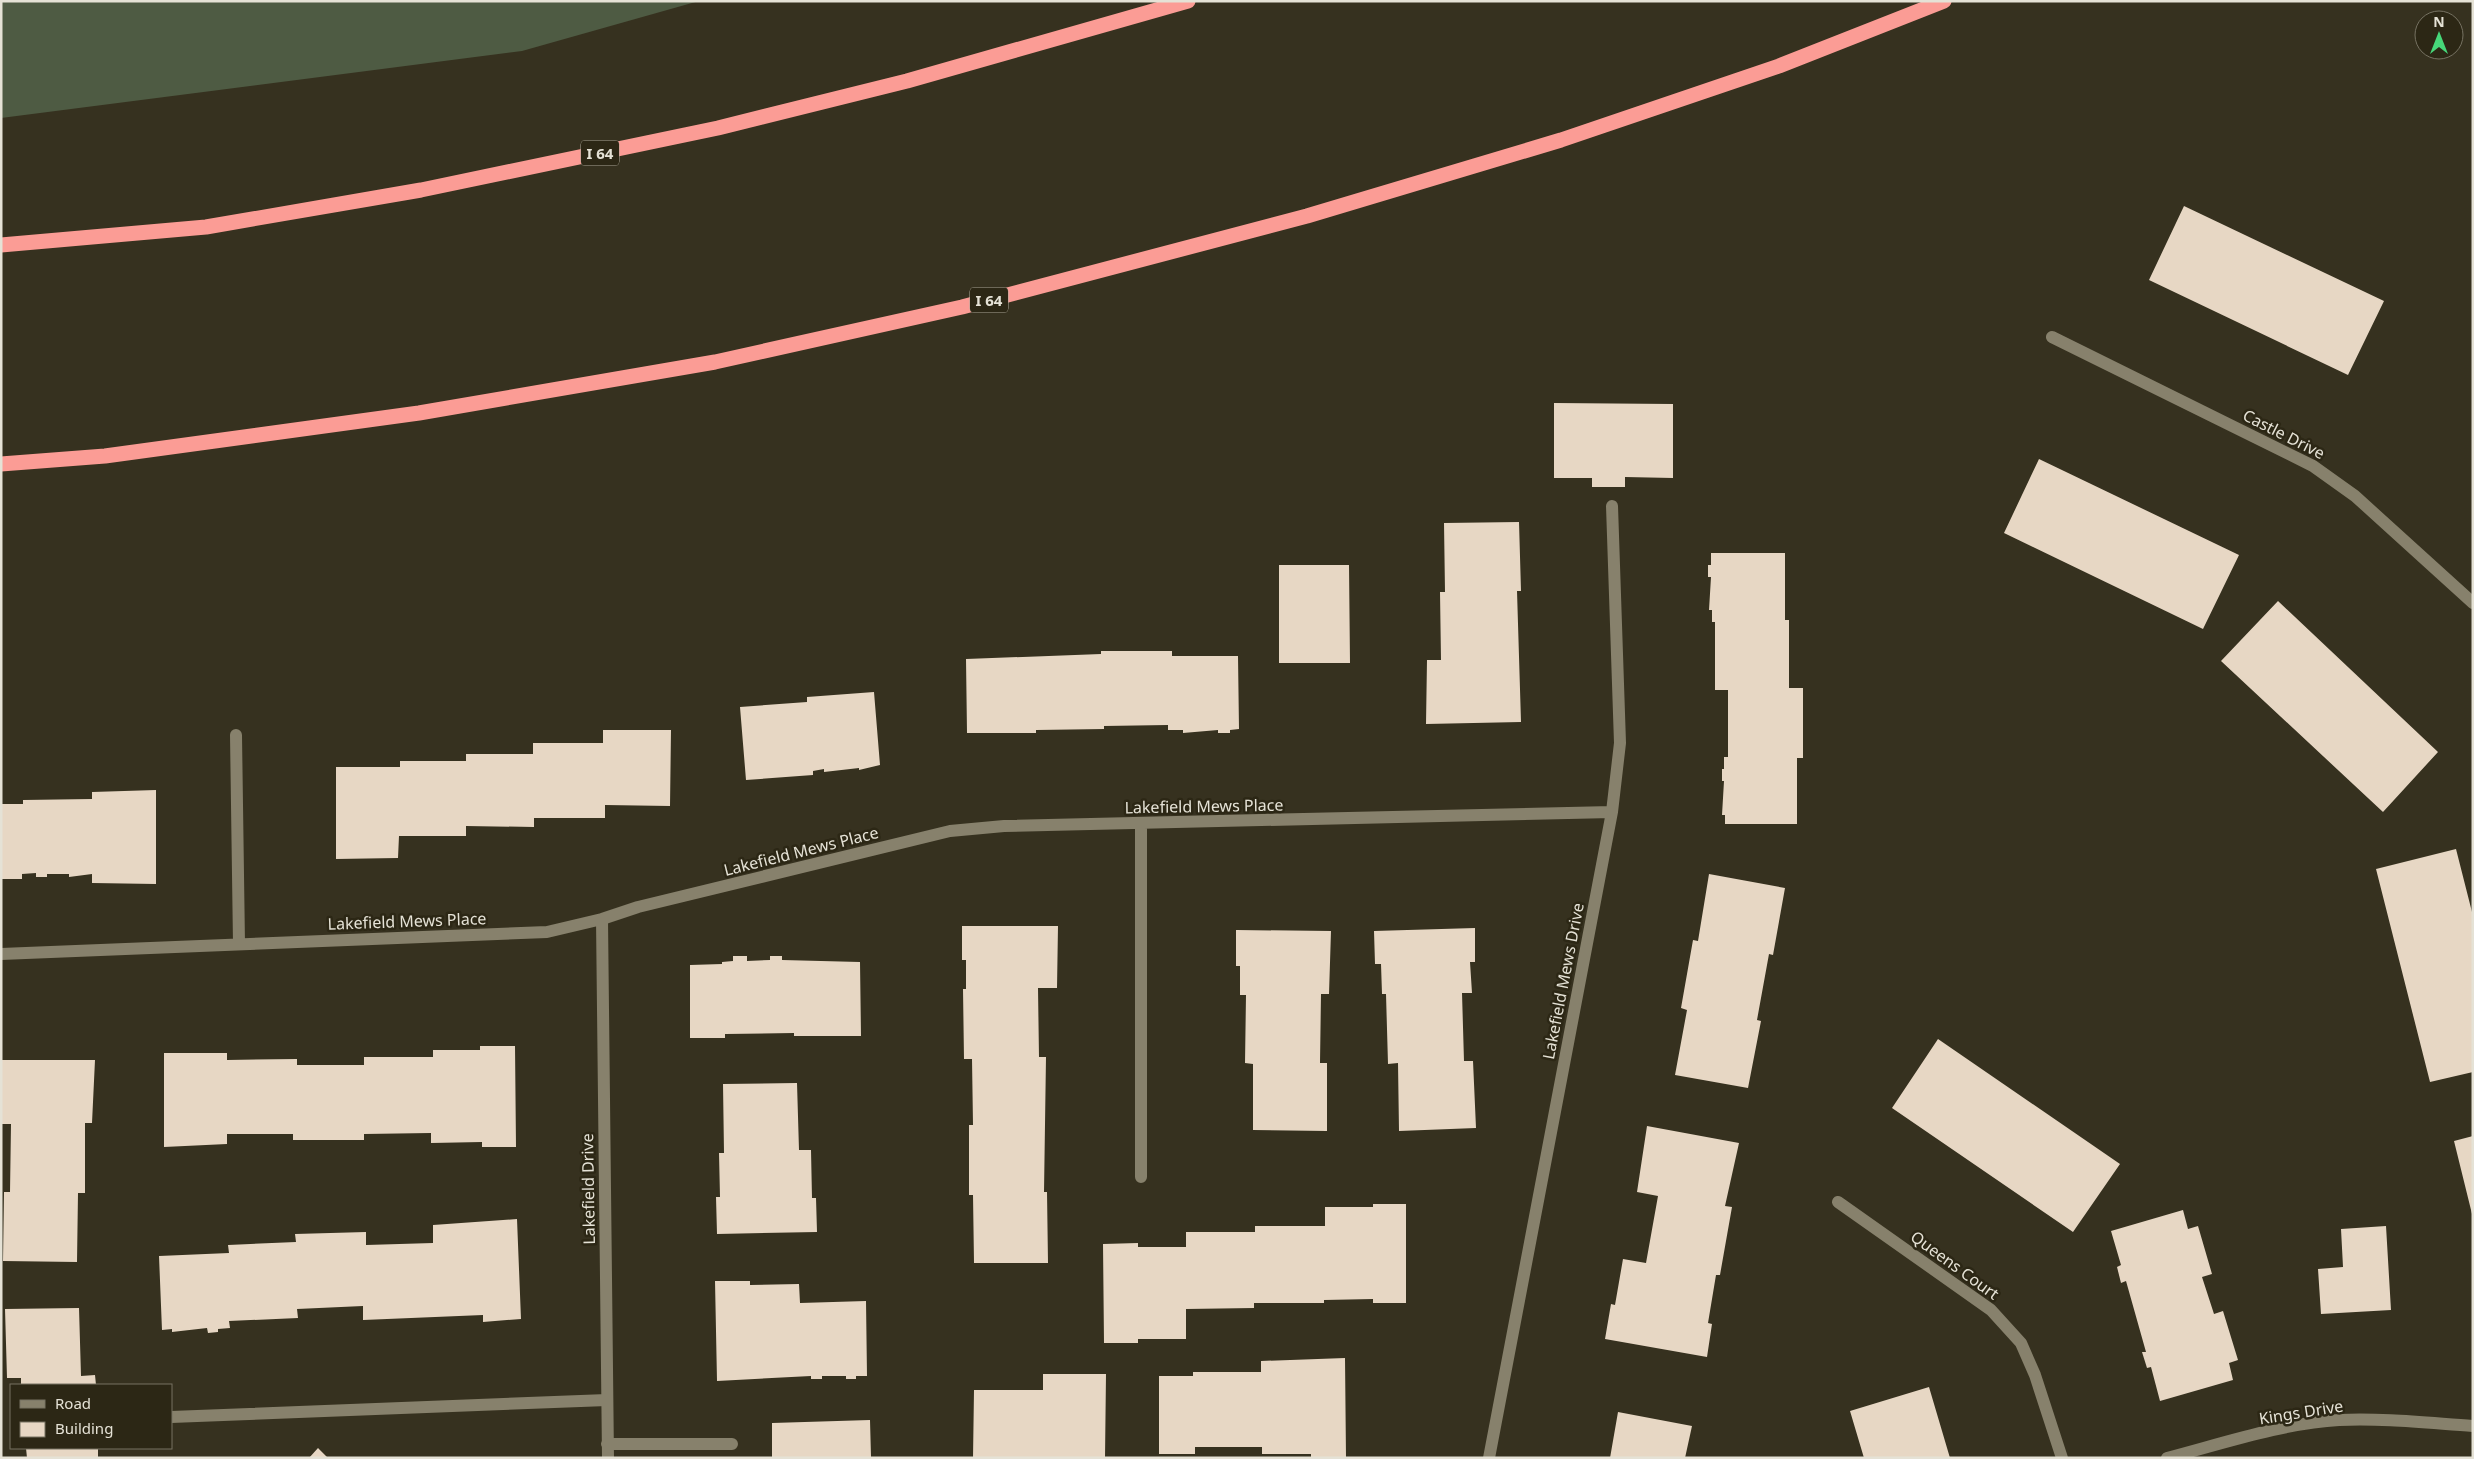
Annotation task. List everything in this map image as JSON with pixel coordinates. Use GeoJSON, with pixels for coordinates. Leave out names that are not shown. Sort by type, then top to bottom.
{"type":"FeatureCollection","features":[{"type":"Feature","properties":{"kind":"highway","name":"I 64"},"geometry":{"type":"LineString","coordinates":[[1,245],[206,227],[421,190],[718,128],[907,81],[1188,1]]}},
{"type":"Feature","properties":{"kind":"highway","name":"I 64"},"geometry":{"type":"LineString","coordinates":[[1,464],[104,456],[419,414],[715,362],[962,307],[1307,216],[1561,140],[1779,66],[1944,1]]}},
{"type":"Feature","properties":{"kind":"street","name":"Castle Drive"},"geometry":{"type":"LineString","coordinates":[[2052,337],[2313,466],[2355,496],[2473,603]]}},
{"type":"Feature","properties":{"kind":"street","name":"Lakefield Mews Drive"},"geometry":{"type":"LineString","coordinates":[[1489,1458],[1612,812],[1620,744],[1612,506]]}},
{"type":"Feature","properties":{"kind":"street"},"geometry":{"type":"LineString","coordinates":[[236,735],[239,944]]}},
{"type":"Feature","properties":{"kind":"street","name":"Lakefield Mews Place"},"geometry":{"type":"LineString","coordinates":[[1,954],[547,932],[602,919],[638,907],[950,831],[1004,826],[1612,812]]}},
{"type":"Feature","properties":{"kind":"street"},"geometry":{"type":"LineString","coordinates":[[1141,823],[1141,1177]]}},
{"type":"Feature","properties":{"kind":"street","name":"Lakefield Drive"},"geometry":{"type":"LineString","coordinates":[[602,919],[608,1458]]}},
{"type":"Feature","properties":{"kind":"street","name":"Queens Court"},"geometry":{"type":"LineString","coordinates":[[1838,1202],[1992,1310],[2021,1343],[2035,1375],[2062,1458]]}},
{"type":"Feature","properties":{"kind":"street"},"geometry":{"type":"LineString","coordinates":[[172,1417],[607,1400]]}},
{"type":"Feature","properties":{"kind":"street","name":"Kings Drive"},"geometry":{"type":"LineString","coordinates":[[2167,1458],[2286,1428],[2338,1420],[2400,1421],[2473,1426]]}},
{"type":"Feature","properties":{"kind":"street"},"geometry":{"type":"LineString","coordinates":[[607,1444],[732,1444]]}},
{"type":"Feature","properties":{"kind":"green space"},"geometry":{"type":"Polygon","coordinates":[[[1,1],[699,1],[522,51],[1,118],[1,1]]]}},
{"type":"Feature","properties":{"kind":"building"},"geometry":{"type":"Polygon","coordinates":[[[2184,206],[2384,301],[2348,375],[2149,280],[2184,206]]]}},
{"type":"Feature","properties":{"kind":"building"},"geometry":{"type":"Polygon","coordinates":[[[1554,403],[1673,404],[1673,478],[1625,477],[1625,487],[1592,487],[1592,478],[1554,478],[1554,403]]]}},
{"type":"Feature","properties":{"kind":"building"},"geometry":{"type":"Polygon","coordinates":[[[2039,459],[2239,555],[2203,629],[2004,533],[2039,459]]]}},
{"type":"Feature","properties":{"kind":"building"},"geometry":{"type":"Polygon","coordinates":[[[1519,522],[1521,591],[1517,591],[1521,722],[1426,724],[1427,660],[1441,660],[1440,592],[1445,592],[1444,523],[1519,522]]]}},
{"type":"Feature","properties":{"kind":"building"},"geometry":{"type":"Polygon","coordinates":[[[1711,553],[1785,553],[1785,620],[1789,620],[1789,688],[1803,688],[1803,758],[1797,758],[1797,824],[1725,824],[1725,815],[1722,815],[1724,781],[1722,781],[1722,769],[1724,769],[1724,757],[1728,757],[1728,690],[1715,690],[1715,622],[1712,622],[1712,610],[1709,610],[1711,577],[1708,577],[1711,553]]]}},
{"type":"Feature","properties":{"kind":"building"},"geometry":{"type":"Polygon","coordinates":[[[1279,565],[1349,565],[1350,663],[1279,663],[1279,565]]]}},
{"type":"Feature","properties":{"kind":"building"},"geometry":{"type":"Polygon","coordinates":[[[2278,601],[2438,752],[2383,812],[2221,661],[2278,601]]]}},
{"type":"Feature","properties":{"kind":"building"},"geometry":{"type":"Polygon","coordinates":[[[1101,651],[1172,651],[1172,656],[1238,656],[1239,729],[1230,730],[1230,733],[1218,733],[1218,730],[1183,733],[1183,730],[1168,730],[1168,725],[1104,726],[1104,729],[1036,730],[1036,733],[967,733],[966,659],[1101,654],[1101,651]]]}},
{"type":"Feature","properties":{"kind":"building"},"geometry":{"type":"Polygon","coordinates":[[[874,692],[880,765],[859,770],[859,768],[824,772],[824,769],[813,771],[813,775],[746,780],[740,707],[807,702],[807,697],[874,692]]]}},
{"type":"Feature","properties":{"kind":"building"},"geometry":{"type":"Polygon","coordinates":[[[603,730],[671,730],[670,806],[605,805],[605,818],[534,818],[534,827],[466,826],[466,836],[399,836],[398,858],[336,859],[336,767],[400,767],[400,761],[466,761],[466,754],[533,754],[533,743],[603,743],[603,730]]]}},
{"type":"Feature","properties":{"kind":"building"},"geometry":{"type":"Polygon","coordinates":[[[156,790],[156,884],[92,883],[92,874],[69,877],[69,874],[47,874],[47,877],[36,877],[36,873],[22,874],[22,879],[1,879],[1,804],[23,804],[23,800],[92,799],[92,792],[156,790]]]}},
{"type":"Feature","properties":{"kind":"building"},"geometry":{"type":"Polygon","coordinates":[[[2456,849],[2473,916],[2473,1072],[2430,1082],[2376,869],[2456,849]]]}},
{"type":"Feature","properties":{"kind":"building"},"geometry":{"type":"Polygon","coordinates":[[[1709,874],[1785,888],[1773,955],[1769,954],[1757,1020],[1761,1021],[1748,1088],[1675,1075],[1687,1010],[1681,1008],[1693,940],[1698,941],[1709,874]]]}},
{"type":"Feature","properties":{"kind":"building"},"geometry":{"type":"Polygon","coordinates":[[[962,926],[1058,926],[1057,988],[1038,988],[1039,1057],[1046,1057],[1044,1192],[1047,1192],[1048,1263],[974,1263],[973,1195],[969,1195],[969,1125],[973,1125],[972,1059],[964,1059],[963,989],[966,989],[966,960],[962,960],[962,926]]]}},
{"type":"Feature","properties":{"kind":"building"},"geometry":{"type":"Polygon","coordinates":[[[1475,928],[1475,962],[1470,962],[1472,993],[1462,993],[1464,1061],[1473,1061],[1476,1128],[1399,1131],[1398,1063],[1388,1064],[1386,994],[1382,994],[1381,964],[1375,964],[1374,931],[1475,928]]]}},
{"type":"Feature","properties":{"kind":"building"},"geometry":{"type":"Polygon","coordinates":[[[1236,930],[1331,931],[1329,994],[1321,994],[1320,1063],[1327,1063],[1327,1131],[1253,1130],[1253,1064],[1245,1063],[1246,995],[1240,995],[1240,966],[1236,966],[1236,930]]]}},
{"type":"Feature","properties":{"kind":"building"},"geometry":{"type":"Polygon","coordinates":[[[733,956],[747,956],[747,961],[770,960],[770,956],[782,956],[782,960],[860,962],[861,1036],[794,1036],[794,1033],[725,1034],[725,1038],[690,1038],[690,965],[722,964],[722,962],[733,961],[733,956]]]}},
{"type":"Feature","properties":{"kind":"building"},"geometry":{"type":"Polygon","coordinates":[[[1938,1039],[2120,1164],[2073,1232],[1892,1108],[1938,1039]]]}},
{"type":"Feature","properties":{"kind":"building"},"geometry":{"type":"Polygon","coordinates":[[[480,1046],[515,1046],[516,1147],[482,1147],[482,1142],[431,1143],[431,1133],[364,1134],[364,1140],[293,1140],[293,1134],[227,1134],[227,1144],[164,1147],[164,1053],[227,1053],[227,1060],[297,1059],[297,1065],[364,1065],[364,1057],[433,1057],[433,1050],[480,1050],[480,1046]]]}},
{"type":"Feature","properties":{"kind":"building"},"geometry":{"type":"Polygon","coordinates":[[[1,1060],[95,1060],[92,1123],[85,1123],[85,1193],[78,1193],[77,1262],[3,1261],[4,1192],[10,1192],[11,1124],[1,1124],[1,1060]]]}},
{"type":"Feature","properties":{"kind":"building"},"geometry":{"type":"Polygon","coordinates":[[[797,1083],[799,1150],[811,1150],[812,1198],[816,1198],[817,1232],[717,1234],[716,1197],[720,1197],[719,1153],[724,1153],[723,1084],[797,1083]]]}},
{"type":"Feature","properties":{"kind":"building"},"geometry":{"type":"Polygon","coordinates":[[[1647,1126],[1739,1143],[1725,1206],[1732,1207],[1720,1275],[1716,1275],[1708,1323],[1712,1324],[1707,1357],[1605,1339],[1611,1304],[1615,1305],[1623,1259],[1646,1263],[1658,1196],[1637,1192],[1647,1126]]]}},
{"type":"Feature","properties":{"kind":"building"},"geometry":{"type":"Polygon","coordinates":[[[2473,1136],[2473,1214],[2472,1214],[2454,1141],[2473,1136]]]}},
{"type":"Feature","properties":{"kind":"building"},"geometry":{"type":"Polygon","coordinates":[[[1373,1204],[1406,1204],[1406,1303],[1373,1303],[1373,1299],[1324,1300],[1324,1303],[1254,1303],[1254,1308],[1186,1309],[1186,1339],[1138,1339],[1138,1343],[1104,1343],[1103,1244],[1138,1243],[1138,1247],[1186,1247],[1186,1232],[1255,1232],[1255,1226],[1325,1226],[1325,1207],[1373,1207],[1373,1204]]]}},
{"type":"Feature","properties":{"kind":"building"},"geometry":{"type":"Polygon","coordinates":[[[2183,1210],[2188,1229],[2198,1226],[2212,1274],[2202,1277],[2214,1314],[2223,1311],[2238,1360],[2229,1363],[2233,1380],[2160,1401],[2151,1367],[2147,1368],[2142,1352],[2146,1352],[2126,1281],[2121,1283],[2117,1267],[2121,1265],[2111,1231],[2183,1210]]]}},
{"type":"Feature","properties":{"kind":"building"},"geometry":{"type":"Polygon","coordinates":[[[517,1219],[521,1319],[483,1322],[483,1315],[363,1320],[363,1306],[297,1309],[298,1318],[229,1321],[230,1328],[218,1329],[218,1332],[208,1333],[207,1328],[172,1332],[172,1329],[162,1330],[159,1256],[229,1253],[228,1245],[296,1242],[295,1234],[366,1232],[366,1245],[433,1243],[433,1225],[517,1219]]]}},
{"type":"Feature","properties":{"kind":"building"},"geometry":{"type":"Polygon","coordinates":[[[2386,1226],[2391,1310],[2321,1314],[2318,1269],[2343,1267],[2341,1229],[2386,1226]]]}},
{"type":"Feature","properties":{"kind":"building"},"geometry":{"type":"Polygon","coordinates":[[[715,1281],[750,1281],[750,1285],[799,1284],[800,1303],[866,1301],[867,1376],[856,1376],[856,1379],[846,1379],[846,1376],[822,1376],[822,1379],[811,1379],[811,1376],[717,1381],[715,1281]]]}},
{"type":"Feature","properties":{"kind":"building"},"geometry":{"type":"Polygon","coordinates":[[[79,1308],[81,1376],[95,1375],[96,1384],[21,1384],[21,1378],[7,1378],[5,1309],[79,1308]]]}},
{"type":"Feature","properties":{"kind":"building"},"geometry":{"type":"Polygon","coordinates":[[[1345,1358],[1346,1458],[1311,1458],[1311,1454],[1262,1454],[1262,1447],[1195,1447],[1195,1454],[1159,1454],[1159,1376],[1193,1376],[1193,1372],[1261,1372],[1261,1361],[1345,1358]]]}},
{"type":"Feature","properties":{"kind":"building"},"geometry":{"type":"Polygon","coordinates":[[[1043,1374],[1106,1374],[1105,1458],[973,1458],[974,1390],[1043,1390],[1043,1374]]]}},
{"type":"Feature","properties":{"kind":"building"},"geometry":{"type":"Polygon","coordinates":[[[1929,1387],[1950,1458],[1864,1458],[1850,1411],[1929,1387]]]}},
{"type":"Feature","properties":{"kind":"building"},"geometry":{"type":"Polygon","coordinates":[[[1618,1412],[1692,1426],[1685,1458],[1610,1458],[1618,1412]]]}},
{"type":"Feature","properties":{"kind":"building"},"geometry":{"type":"Polygon","coordinates":[[[870,1420],[871,1457],[772,1458],[772,1423],[870,1420]]]}},
{"type":"Feature","properties":{"kind":"building"},"geometry":{"type":"Polygon","coordinates":[[[318,1448],[328,1458],[309,1458],[318,1448]]]}},
{"type":"Feature","properties":{"kind":"building"},"geometry":{"type":"Polygon","coordinates":[[[26,1449],[98,1449],[98,1458],[27,1458],[26,1449]]]}}]}
